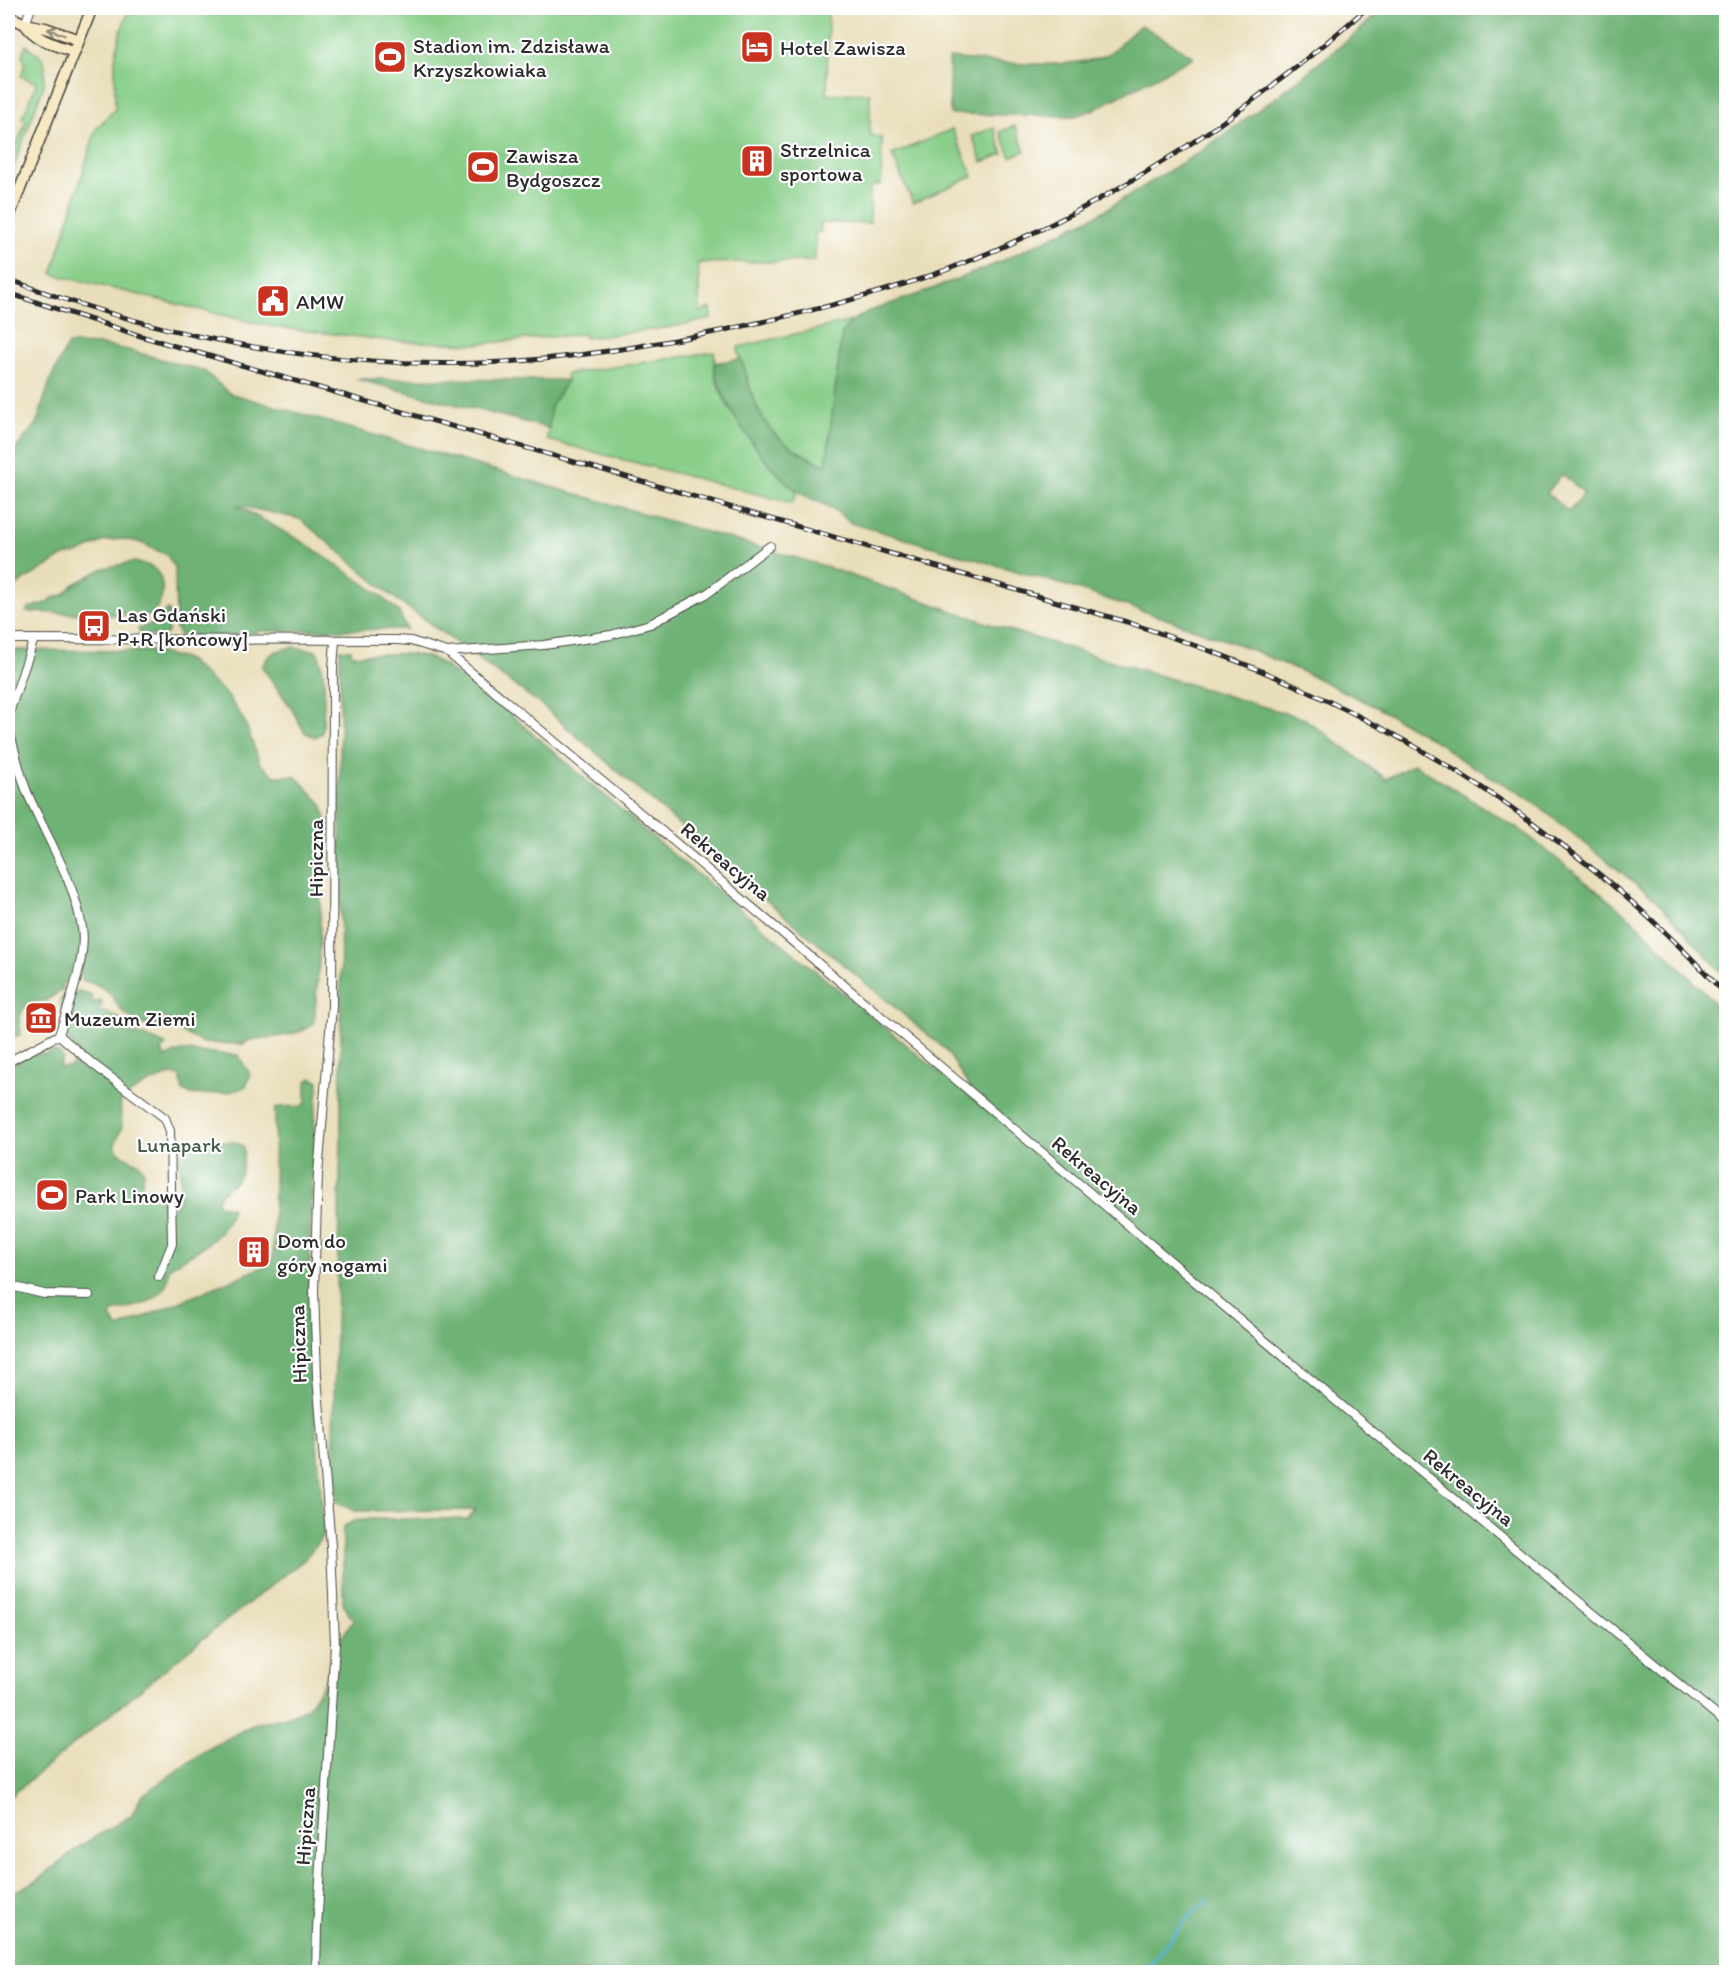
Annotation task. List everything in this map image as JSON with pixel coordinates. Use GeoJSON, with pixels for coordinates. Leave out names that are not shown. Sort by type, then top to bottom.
{"type":"FeatureCollection","features":[{"type":"Feature","properties":{"kind":"main road"},"geometry":{"type":"LineString","coordinates":[[8,219],[92,8]]}},
{"type":"Feature","properties":{"kind":"main road"},"geometry":{"type":"LineString","coordinates":[[8,16],[25,24],[45,28],[79,40]]}},
{"type":"Feature","properties":{"kind":"main road"},"geometry":{"type":"LineString","coordinates":[[25,24],[35,35],[74,52]]}},
{"type":"Feature","properties":{"kind":"street"},"geometry":{"type":"LineString","coordinates":[[25,24],[31,8]]}},
{"type":"Feature","properties":{"kind":"street","name":"Rekreacyjna"},"geometry":{"type":"LineString","coordinates":[[8,639],[411,641],[447,652],[544,645],[611,635],[650,624],[708,593],[770,546]]}},
{"type":"Feature","properties":{"kind":"street"},"geometry":{"type":"LineString","coordinates":[[8,716],[34,639]]}},
{"type":"Feature","properties":{"kind":"street","name":"Hipiczna"},"geometry":{"type":"LineString","coordinates":[[316,1972],[335,1644],[330,1535],[317,1376],[314,1291],[318,1174],[332,1006],[335,641]]}},
{"type":"Feature","properties":{"kind":"street","name":"Rekreacyjna"},"geometry":{"type":"LineString","coordinates":[[447,652],[660,829],[1354,1416],[1726,1723]]}},
{"type":"Feature","properties":{"kind":"street"},"geometry":{"type":"LineString","coordinates":[[8,726],[27,791],[67,877],[83,929],[81,958],[75,986],[59,1035],[8,1062]]}},
{"type":"Feature","properties":{"kind":"street"},"geometry":{"type":"LineString","coordinates":[[59,1035],[94,1065],[165,1118],[170,1131],[172,1244],[159,1277]]}},
{"type":"Feature","properties":{"kind":"street"},"geometry":{"type":"LineString","coordinates":[[8,1283],[11,1286],[44,1294],[89,1295]]}},
{"type":"Feature","properties":{"kind":"green space","name":"Zawisza Bydgoszcz"},"geometry":{"type":"Polygon","coordinates":[[[130,8],[828,8],[827,94],[870,93],[870,135],[882,138],[881,184],[870,187],[870,223],[821,223],[821,232],[815,232],[815,261],[698,263],[700,312],[711,308],[711,319],[671,327],[586,338],[583,334],[476,344],[392,341],[268,326],[52,274],[96,129],[115,109],[115,59],[120,33],[130,8]]]}},
{"type":"Feature","properties":{"kind":"green space"},"geometry":{"type":"Polygon","coordinates":[[[1383,8],[1726,8],[1726,77],[1720,96],[1726,116],[1726,977],[1655,899],[1528,798],[1455,756],[1441,744],[1376,707],[1240,645],[1071,587],[851,523],[833,509],[800,493],[771,466],[757,450],[724,396],[714,363],[741,359],[755,402],[768,426],[787,444],[826,466],[842,333],[852,321],[867,312],[993,265],[1097,215],[1198,153],[1279,95],[1354,35],[1383,8]],[[1562,474],[1547,493],[1569,512],[1584,493],[1562,474]]]}},
{"type":"Feature","properties":{"kind":"green space"},"geometry":{"type":"Polygon","coordinates":[[[1141,25],[1194,57],[1093,110],[1075,116],[950,114],[949,58],[1029,64],[1073,63],[1091,60],[1110,53],[1141,25]]]}},
{"type":"Feature","properties":{"kind":"green space"},"geometry":{"type":"Polygon","coordinates":[[[26,45],[42,58],[45,65],[44,85],[8,182],[8,166],[26,121],[22,118],[37,83],[21,76],[25,63],[22,55],[26,45]]]}},
{"type":"Feature","properties":{"kind":"green space"},"geometry":{"type":"Polygon","coordinates":[[[1015,126],[1025,151],[1011,157],[1000,132],[1015,126]]]}},
{"type":"Feature","properties":{"kind":"green space"},"geometry":{"type":"Polygon","coordinates":[[[994,128],[1003,154],[982,162],[972,136],[994,128]]]}},
{"type":"Feature","properties":{"kind":"green space"},"geometry":{"type":"Polygon","coordinates":[[[952,129],[973,176],[913,203],[892,155],[952,129]]]}},
{"type":"Feature","properties":{"kind":"green space"},"geometry":{"type":"Polygon","coordinates":[[[852,321],[842,333],[826,466],[787,445],[775,435],[763,419],[754,401],[739,357],[738,347],[852,321]]]}},
{"type":"Feature","properties":{"kind":"green space"},"geometry":{"type":"Polygon","coordinates":[[[68,344],[101,345],[128,350],[204,371],[229,393],[824,566],[999,627],[1305,719],[1386,779],[1414,764],[1526,834],[1631,918],[1711,999],[1726,1019],[1726,1972],[8,1972],[8,1896],[39,1879],[81,1845],[131,1816],[141,1796],[205,1751],[254,1724],[287,1717],[307,1708],[325,1682],[335,1647],[353,1621],[343,1603],[343,1527],[354,1521],[372,1519],[468,1519],[476,1510],[355,1511],[337,1503],[333,1435],[341,1138],[340,649],[351,650],[352,655],[424,656],[441,663],[461,679],[465,675],[676,857],[981,1106],[946,1050],[773,906],[540,704],[392,596],[300,519],[236,505],[306,544],[376,592],[398,611],[407,629],[259,631],[247,636],[180,636],[176,629],[175,568],[167,555],[139,542],[123,539],[104,541],[79,553],[64,556],[21,582],[8,594],[8,459],[37,422],[51,378],[68,344]]]}},
{"type":"Feature","properties":{"kind":"green space"},"geometry":{"type":"Polygon","coordinates":[[[714,352],[715,375],[720,390],[737,421],[749,437],[796,490],[792,503],[547,440],[551,406],[567,380],[566,374],[714,352]]]}},
{"type":"Feature","properties":{"kind":"green space"},"geometry":{"type":"Polygon","coordinates":[[[356,379],[567,380],[551,406],[549,428],[356,379]]]}},
{"type":"Feature","properties":{"kind":"green space"},"geometry":{"type":"Polygon","coordinates":[[[133,562],[153,568],[161,579],[160,603],[148,616],[26,612],[29,608],[63,595],[73,585],[104,568],[133,562]]]}},
{"type":"Feature","properties":{"kind":"green space"},"geometry":{"type":"Polygon","coordinates":[[[166,610],[169,611],[168,633],[161,636],[141,635],[138,629],[156,622],[166,610]]]}},
{"type":"Feature","properties":{"kind":"green space"},"geometry":{"type":"Polygon","coordinates":[[[293,647],[317,651],[322,664],[323,726],[322,733],[315,737],[305,733],[290,706],[262,667],[274,653],[293,647]]]}},
{"type":"Feature","properties":{"kind":"green space"},"geometry":{"type":"Polygon","coordinates":[[[8,650],[153,651],[188,660],[227,695],[245,722],[260,764],[275,776],[295,776],[322,804],[328,826],[321,888],[319,962],[314,1022],[309,1027],[294,1033],[250,1040],[243,1044],[204,1043],[183,1033],[163,1017],[157,1022],[155,1029],[135,1021],[122,1011],[112,996],[100,986],[82,980],[78,968],[70,969],[73,975],[61,985],[64,989],[45,1001],[33,1002],[24,1008],[19,1018],[21,1034],[8,1040],[8,650]]]}},
{"type":"Feature","properties":{"kind":"green space"},"geometry":{"type":"Polygon","coordinates":[[[79,991],[91,995],[92,1002],[101,1000],[102,1006],[97,1009],[98,1012],[111,1014],[119,1019],[130,1028],[131,1035],[137,1033],[166,1045],[160,1052],[164,1054],[163,1058],[182,1051],[238,1055],[250,1074],[246,1086],[241,1089],[205,1094],[183,1091],[180,1076],[167,1076],[133,1092],[121,1101],[122,1125],[115,1142],[116,1148],[130,1160],[138,1162],[144,1172],[141,1188],[151,1198],[161,1200],[169,1210],[179,1198],[180,1153],[202,1145],[221,1142],[238,1143],[243,1146],[244,1150],[240,1175],[218,1200],[218,1205],[232,1209],[222,1230],[207,1244],[170,1267],[166,1285],[157,1297],[143,1304],[113,1312],[111,1317],[118,1328],[270,1264],[273,1257],[275,1110],[278,1107],[303,1106],[306,1102],[306,1082],[311,1078],[319,1081],[315,1116],[310,1232],[310,1351],[324,1534],[305,1559],[196,1644],[8,1798],[8,1067],[29,1055],[40,1053],[44,1055],[52,1051],[63,1058],[59,1068],[71,1067],[78,1054],[61,1029],[63,1017],[60,1000],[70,993],[79,991]]]}},
{"type":"Feature","properties":{"kind":"waterway"},"geometry":{"type":"LineString","coordinates":[[1144,1972],[1185,1921],[1208,1900]]}},
{"type":"Feature","properties":{"kind":"railway"},"geometry":{"type":"LineString","coordinates":[[8,279],[128,319],[189,334],[313,356],[376,361],[503,362],[558,358],[612,351],[749,325],[890,289],[946,270],[1060,220],[1115,190],[1220,124],[1271,87],[1367,8]]}},
{"type":"Feature","properties":{"kind":"railway"},"geometry":{"type":"LineString","coordinates":[[8,293],[144,337],[1127,622],[1264,672],[1367,720],[1479,786],[1533,823],[1635,904],[1726,995]]}},
{"type":"Feature","properties":{"kind":"place","name":"Hotel Zawisza"},"geometry":{"type":"Point","coordinates":[757,47]}},
{"type":"Feature","properties":{"kind":"place","name":"Stadion im. Zdzisława Krzyszkowiaka"},"geometry":{"type":"Point","coordinates":[390,57]}},
{"type":"Feature","properties":{"kind":"place","name":"Strzelnica sportowa"},"geometry":{"type":"Point","coordinates":[757,161]}},
{"type":"Feature","properties":{"kind":"place","name":"Zawisza Bydgoszcz"},"geometry":{"type":"Point","coordinates":[483,167]}},
{"type":"Feature","properties":{"kind":"place","name":"AMW"},"geometry":{"type":"Point","coordinates":[273,301]}},
{"type":"Feature","properties":{"kind":"place","name":"Las Gdański P+R [końcowy]"},"geometry":{"type":"Point","coordinates":[94,626]}},
{"type":"Feature","properties":{"kind":"place","name":"Muzeum Ziemi"},"geometry":{"type":"Point","coordinates":[41,1018]}},
{"type":"Feature","properties":{"kind":"place","name":"Park Linowy"},"geometry":{"type":"Point","coordinates":[52,1195]}},
{"type":"Feature","properties":{"kind":"place","name":"Dom do góry nogami"},"geometry":{"type":"Point","coordinates":[254,1252]}},
{"type":"Feature","properties":{"kind":"park label","name":"Lunapark"},"geometry":{"type":"Point","coordinates":[179,1144]}}]}
